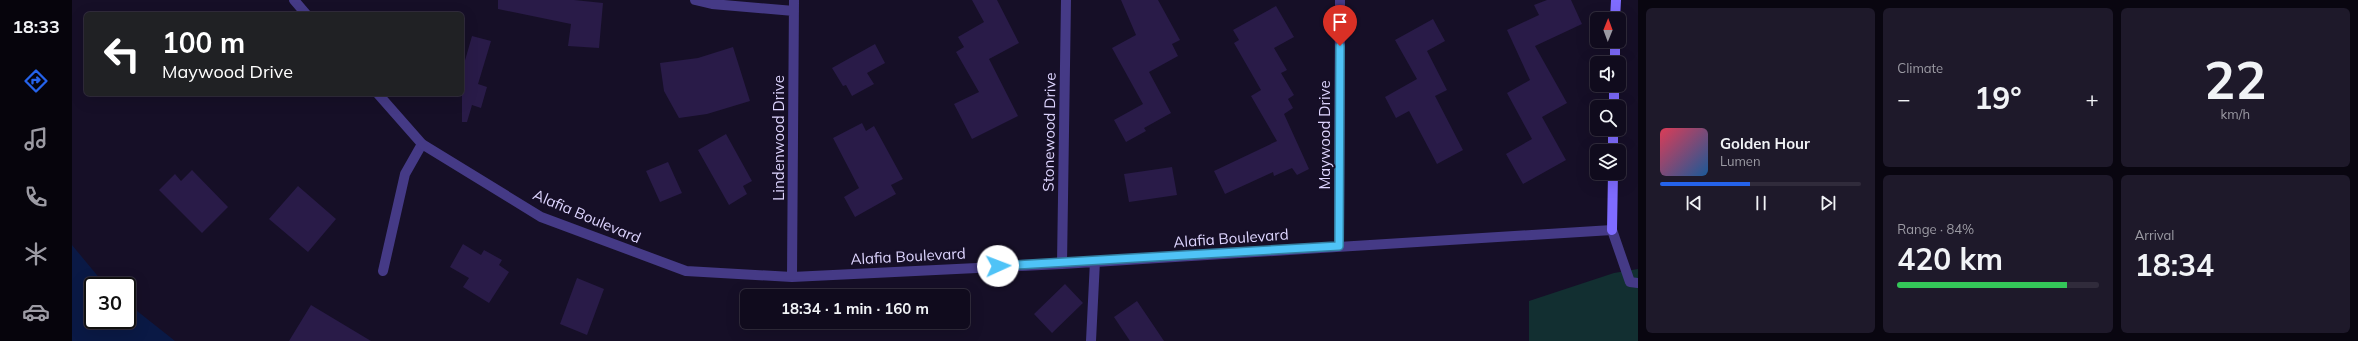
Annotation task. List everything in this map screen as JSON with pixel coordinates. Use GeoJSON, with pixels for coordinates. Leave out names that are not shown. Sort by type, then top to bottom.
{"type":"FeatureCollection","features":[{"type":"Feature","properties":{"kind":"street"},"geometry":{"type":"LineString","coordinates":[[294,0],[304,12]]}},
{"type":"Feature","properties":{"kind":"street"},"geometry":{"type":"LineString","coordinates":[[695,0],[712,4],[794,11]]}},
{"type":"Feature","properties":{"kind":"street","name":"Lindenwood Drive"},"geometry":{"type":"LineString","coordinates":[[792,277],[794,0]]}},
{"type":"Feature","properties":{"kind":"street","name":"Stonewood Drive"},"geometry":{"type":"LineString","coordinates":[[1062,264],[1066,0]]}},
{"type":"Feature","properties":{"kind":"street","name":"Maywood Drive"},"geometry":{"type":"LineString","coordinates":[[1339,246],[1340,0]]}},
{"type":"Feature","properties":{"kind":"street"},"geometry":{"type":"LineString","coordinates":[[1615,12],[1616,0]]}},
{"type":"Feature","properties":{"kind":"street","name":"Alafia Boulevard"},"geometry":{"type":"LineString","coordinates":[[380,96],[422,144],[541,217],[686,271],[792,277],[1062,264],[1612,230]]}},
{"type":"Feature","properties":{"kind":"street"},"geometry":{"type":"LineString","coordinates":[[383,271],[405,174],[422,144]]}},
{"type":"Feature","properties":{"kind":"street"},"geometry":{"type":"LineString","coordinates":[[1613,180],[1612,230],[1630,282],[1638,283]]}},
{"type":"Feature","properties":{"kind":"street"},"geometry":{"type":"LineString","coordinates":[[1091,341],[1095,262]]}},
{"type":"Feature","properties":{"kind":"green space"},"geometry":{"type":"Polygon","coordinates":[[[1638,269],[1638,341],[1529,341],[1529,301],[1614,273],[1638,269]]]}},
{"type":"Feature","properties":{"kind":"water"},"geometry":{"type":"Polygon","coordinates":[[[72,245],[99,277],[84,277],[84,329],[136,329],[136,310],[175,341],[72,341],[72,245]]]}},
{"type":"Feature","properties":{"kind":"building"},"geometry":{"type":"Polygon","coordinates":[[[498,0],[574,0],[603,3],[599,48],[568,46],[571,24],[498,9],[498,0]]]}},
{"type":"Feature","properties":{"kind":"building"},"geometry":{"type":"Polygon","coordinates":[[[972,0],[997,0],[1019,43],[989,59],[1018,116],[972,139],[954,104],[979,92],[956,52],[964,47],[958,37],[984,22],[972,0]]]}},
{"type":"Feature","properties":{"kind":"building"},"geometry":{"type":"Polygon","coordinates":[[[1121,0],[1158,0],[1180,40],[1172,44],[1178,56],[1149,72],[1171,113],[1144,128],[1146,131],[1126,142],[1114,120],[1143,104],[1112,48],[1136,35],[1121,0]]]}},
{"type":"Feature","properties":{"kind":"building"},"geometry":{"type":"Polygon","coordinates":[[[1547,0],[1571,0],[1582,24],[1535,46],[1567,103],[1542,117],[1566,160],[1523,184],[1506,154],[1532,139],[1507,93],[1530,80],[1507,30],[1539,15],[1534,5],[1547,0]]]}},
{"type":"Feature","properties":{"kind":"building"},"geometry":{"type":"Polygon","coordinates":[[[1276,6],[1294,37],[1274,48],[1287,70],[1281,73],[1294,95],[1288,99],[1293,108],[1284,114],[1309,169],[1297,175],[1292,168],[1274,176],[1273,172],[1225,194],[1214,171],[1277,141],[1251,96],[1261,90],[1234,43],[1239,40],[1233,30],[1276,6]]]}},
{"type":"Feature","properties":{"kind":"building"},"geometry":{"type":"Polygon","coordinates":[[[1433,19],[1445,41],[1427,51],[1447,90],[1435,96],[1463,150],[1437,164],[1409,111],[1396,118],[1385,97],[1417,79],[1395,40],[1433,19]]]}},
{"type":"Feature","properties":{"kind":"building"},"geometry":{"type":"Polygon","coordinates":[[[472,36],[491,41],[478,84],[487,87],[481,108],[472,105],[467,122],[462,122],[464,64],[472,36]]]}},
{"type":"Feature","properties":{"kind":"building"},"geometry":{"type":"Polygon","coordinates":[[[875,44],[885,63],[867,73],[874,84],[852,96],[846,85],[843,86],[832,68],[875,44]]]}},
{"type":"Feature","properties":{"kind":"building"},"geometry":{"type":"Polygon","coordinates":[[[733,47],[750,101],[707,114],[679,118],[664,91],[660,63],[698,58],[733,47]]]}},
{"type":"Feature","properties":{"kind":"building"},"geometry":{"type":"Polygon","coordinates":[[[862,123],[866,131],[874,126],[903,179],[891,185],[896,194],[855,217],[844,197],[859,188],[833,138],[862,123]]]}},
{"type":"Feature","properties":{"kind":"building"},"geometry":{"type":"Polygon","coordinates":[[[726,134],[752,181],[743,186],[747,194],[729,205],[698,150],[726,134]]]}},
{"type":"Feature","properties":{"kind":"building"},"geometry":{"type":"Polygon","coordinates":[[[668,162],[682,193],[660,202],[646,171],[668,162]]]}},
{"type":"Feature","properties":{"kind":"building"},"geometry":{"type":"Polygon","coordinates":[[[1172,167],[1177,195],[1129,202],[1124,174],[1172,167]]]}},
{"type":"Feature","properties":{"kind":"building"},"geometry":{"type":"Polygon","coordinates":[[[192,170],[228,207],[202,233],[159,190],[175,174],[181,181],[192,170]]]}},
{"type":"Feature","properties":{"kind":"building"},"geometry":{"type":"Polygon","coordinates":[[[298,186],[336,219],[308,252],[269,219],[298,186]]]}},
{"type":"Feature","properties":{"kind":"building"},"geometry":{"type":"Polygon","coordinates":[[[463,244],[481,255],[484,250],[502,260],[499,265],[509,272],[489,303],[463,287],[469,278],[450,267],[463,244]]]}},
{"type":"Feature","properties":{"kind":"building"},"geometry":{"type":"Polygon","coordinates":[[[577,278],[604,289],[587,335],[560,324],[577,278]]]}},
{"type":"Feature","properties":{"kind":"building"},"geometry":{"type":"Polygon","coordinates":[[[1065,284],[1083,303],[1052,333],[1034,314],[1065,284]]]}},
{"type":"Feature","properties":{"kind":"building"},"geometry":{"type":"Polygon","coordinates":[[[1137,301],[1164,341],[1130,341],[1114,317],[1137,301]]]}},
{"type":"Feature","properties":{"kind":"building"},"geometry":{"type":"Polygon","coordinates":[[[311,305],[371,341],[289,341],[311,305]]]}},
{"type":"Feature","properties":{"kind":"route"},"geometry":{"type":"LineString","coordinates":[[998,266],[1062,264],[1339,246],[1340,46]]}}]}
